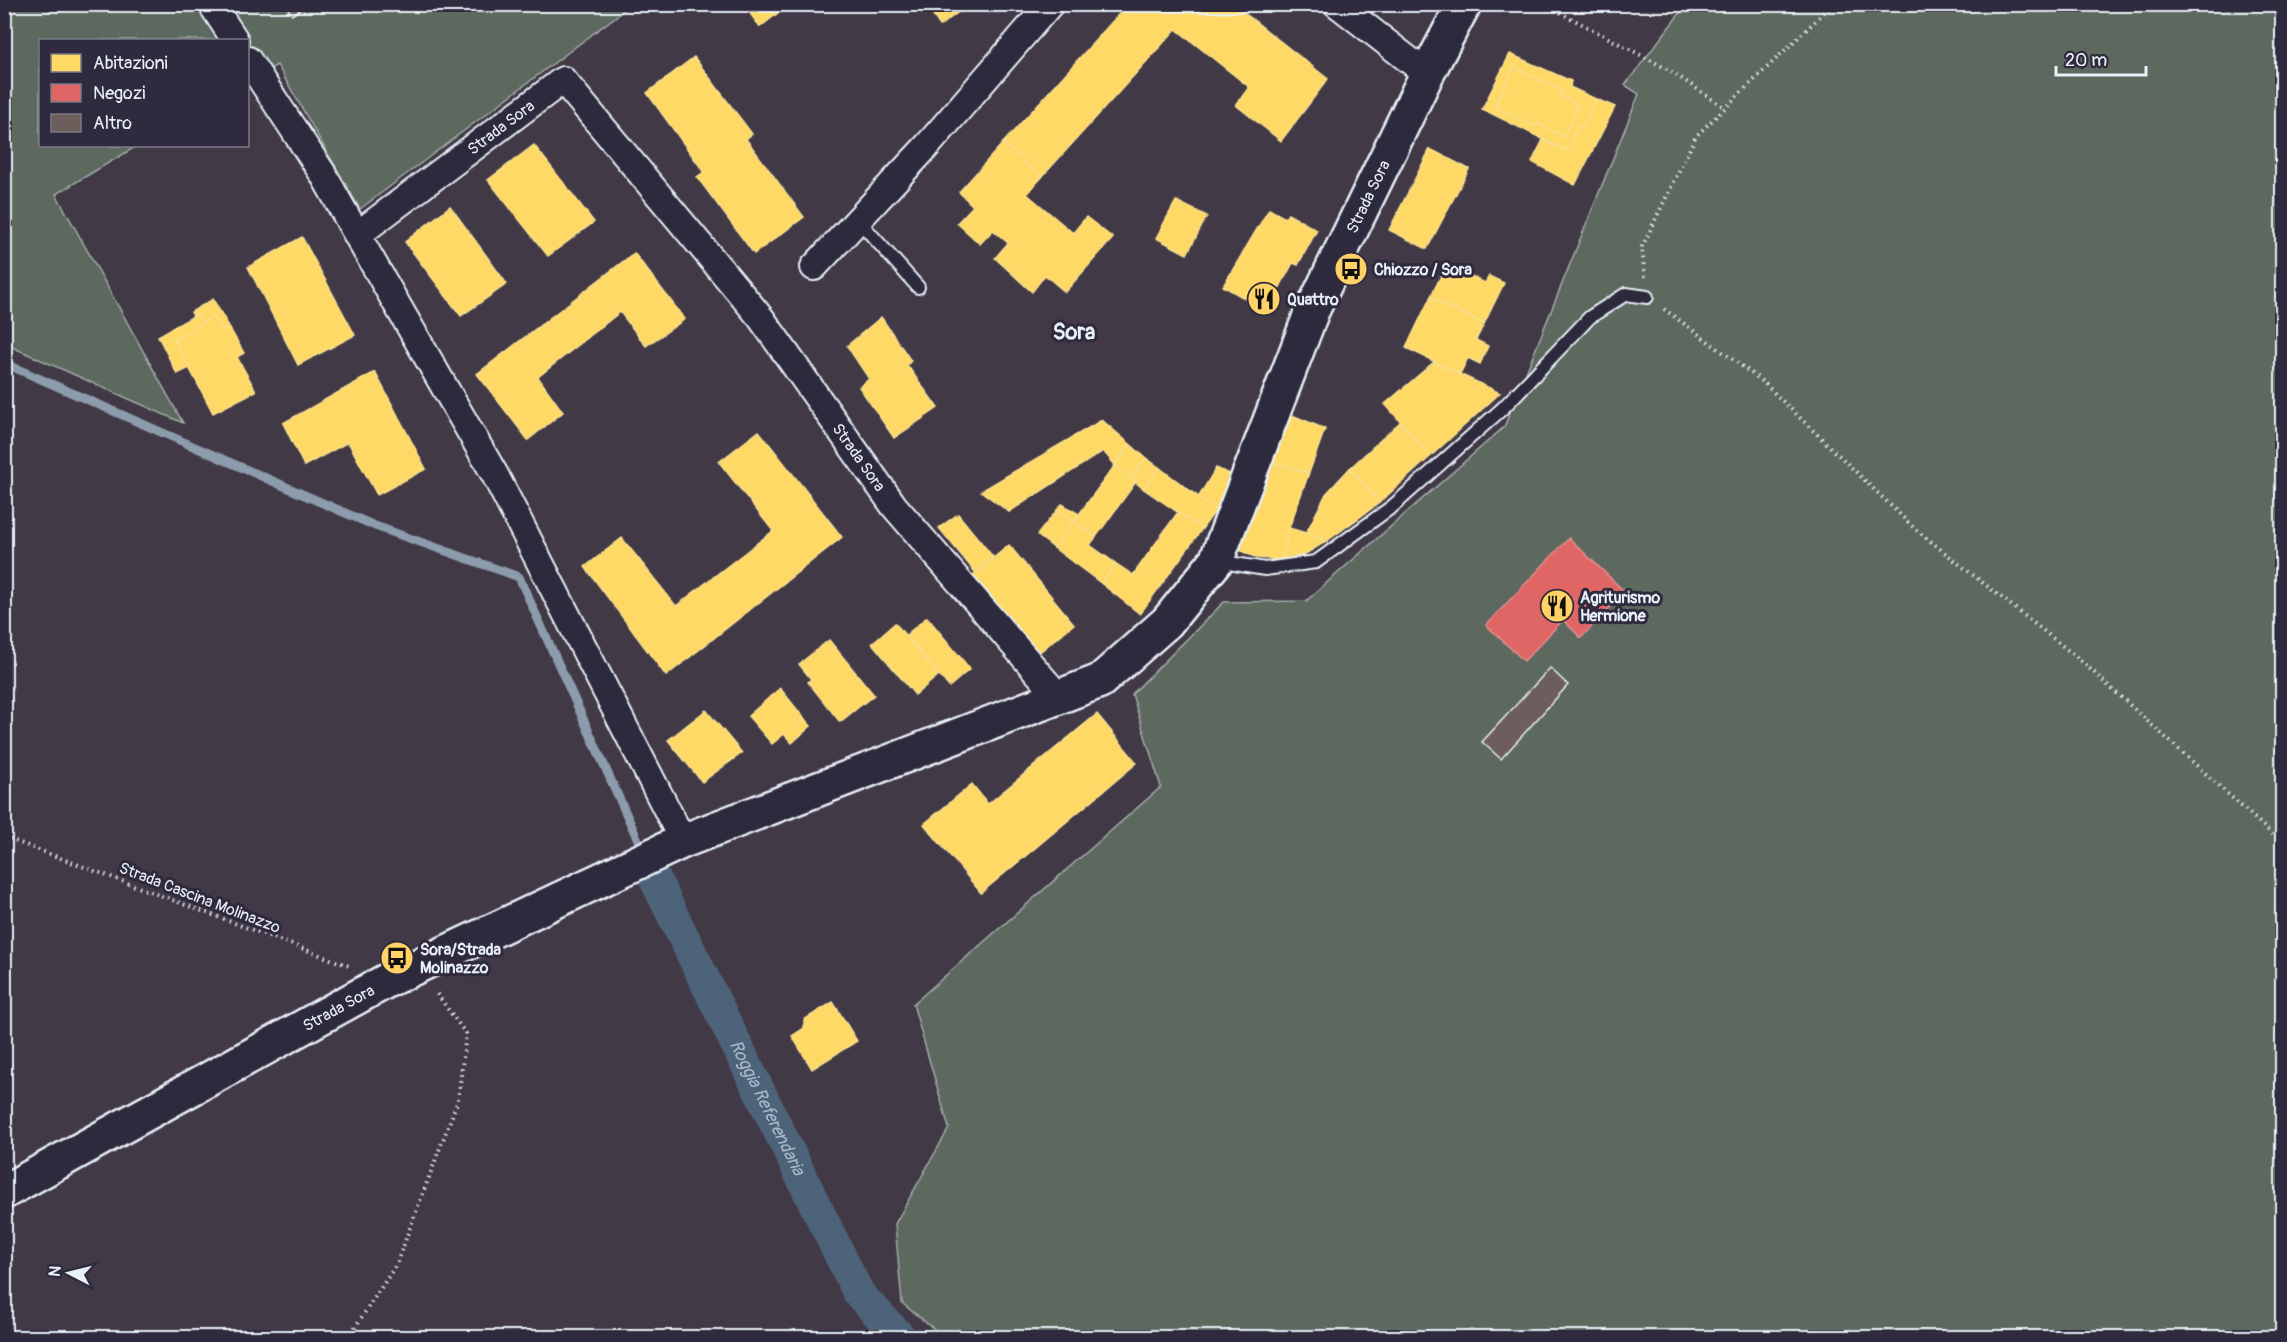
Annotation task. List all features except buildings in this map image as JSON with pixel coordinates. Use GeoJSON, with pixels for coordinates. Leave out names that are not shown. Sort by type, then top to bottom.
{"type":"FeatureCollection","features":[{"type":"Feature","properties":{"kind":"street"},"geometry":{"type":"LineString","coordinates":[[814,267],[859,221],[1050,4]]}},
{"type":"Feature","properties":{"kind":"street"},"geometry":{"type":"LineString","coordinates":[[1337,4],[1427,74]]}},
{"type":"Feature","properties":{"kind":"street","name":"Strada Sora"},"geometry":{"type":"LineString","coordinates":[[4,1192],[388,981],[683,841],[1100,681],[1167,622],[1216,561],[1312,311],[1427,74],[1464,4]]}},
{"type":"Feature","properties":{"kind":"street"},"geometry":{"type":"LineString","coordinates":[[214,8],[234,39]]}},
{"type":"Feature","properties":{"kind":"street"},"geometry":{"type":"LineString","coordinates":[[249,62],[323,174],[495,475],[683,841]]}},
{"type":"Feature","properties":{"kind":"street","name":"Strada Sora"},"geometry":{"type":"LineString","coordinates":[[357,235],[563,80],[761,318],[894,506],[1058,696]]}},
{"type":"Feature","properties":{"kind":"lane"},"geometry":{"type":"LineString","coordinates":[[859,221],[918,287]]}},
{"type":"Feature","properties":{"kind":"lane"},"geometry":{"type":"LineString","coordinates":[[1216,561],[1265,569],[1316,562],[1393,506],[1503,408],[1590,317],[1626,294],[1647,297]]}},
{"type":"Feature","properties":{"kind":"path"},"geometry":{"type":"LineString","coordinates":[[1544,4],[1669,70],[1725,108]]}},
{"type":"Feature","properties":{"kind":"path"},"geometry":{"type":"LineString","coordinates":[[1833,4],[1696,136],[1642,247],[1647,297],[1762,381],[1915,529],[2079,659],[2283,843]]}},
{"type":"Feature","properties":{"kind":"path","name":"Strada Cascina Molinazzo"},"geometry":{"type":"LineString","coordinates":[[4,837],[388,981],[437,994],[466,1034],[458,1100],[396,1265],[348,1338]]}},
{"type":"Feature","properties":{"kind":"green space"},"geometry":{"type":"Polygon","coordinates":[[[5,5],[631,5],[360,209],[277,65],[249,80],[249,39],[39,39],[39,147],[135,147],[56,194],[183,423],[5,344],[5,5]]]}},
{"type":"Feature","properties":{"kind":"green space"},"geometry":{"type":"Polygon","coordinates":[[[1686,5],[2282,5],[2282,1337],[944,1337],[902,1303],[895,1224],[949,1128],[913,1004],[1161,787],[1132,694],[1224,602],[1306,601],[1504,427],[1639,94],[1625,85],[1686,5]]]}},
{"type":"Feature","properties":{"kind":"waterway"},"geometry":{"type":"LineString","coordinates":[[4,363],[375,526],[519,577],[638,840]]}},
{"type":"Feature","properties":{"kind":"waterway","name":"Roggia Referendaria"},"geometry":{"type":"LineString","coordinates":[[649,867],[859,1294],[901,1338]]}},
{"type":"Feature","properties":{"kind":"place","name":"Chiozzo / Sora"},"geometry":{"type":"Point","coordinates":[1351,269]}},
{"type":"Feature","properties":{"kind":"place","name":"Quattro"},"geometry":{"type":"Point","coordinates":[1264,299]}},
{"type":"Feature","properties":{"kind":"place","name":"Agriturismo Hermione"},"geometry":{"type":"Point","coordinates":[1557,606]}},
{"type":"Feature","properties":{"kind":"place","name":"Sora/Strada Molinazzo"},"geometry":{"type":"Point","coordinates":[397,958]}},
{"type":"Feature","properties":{"kind":"district","name":"Sora"},"geometry":{"type":"Point","coordinates":[1074,331]}}]}
